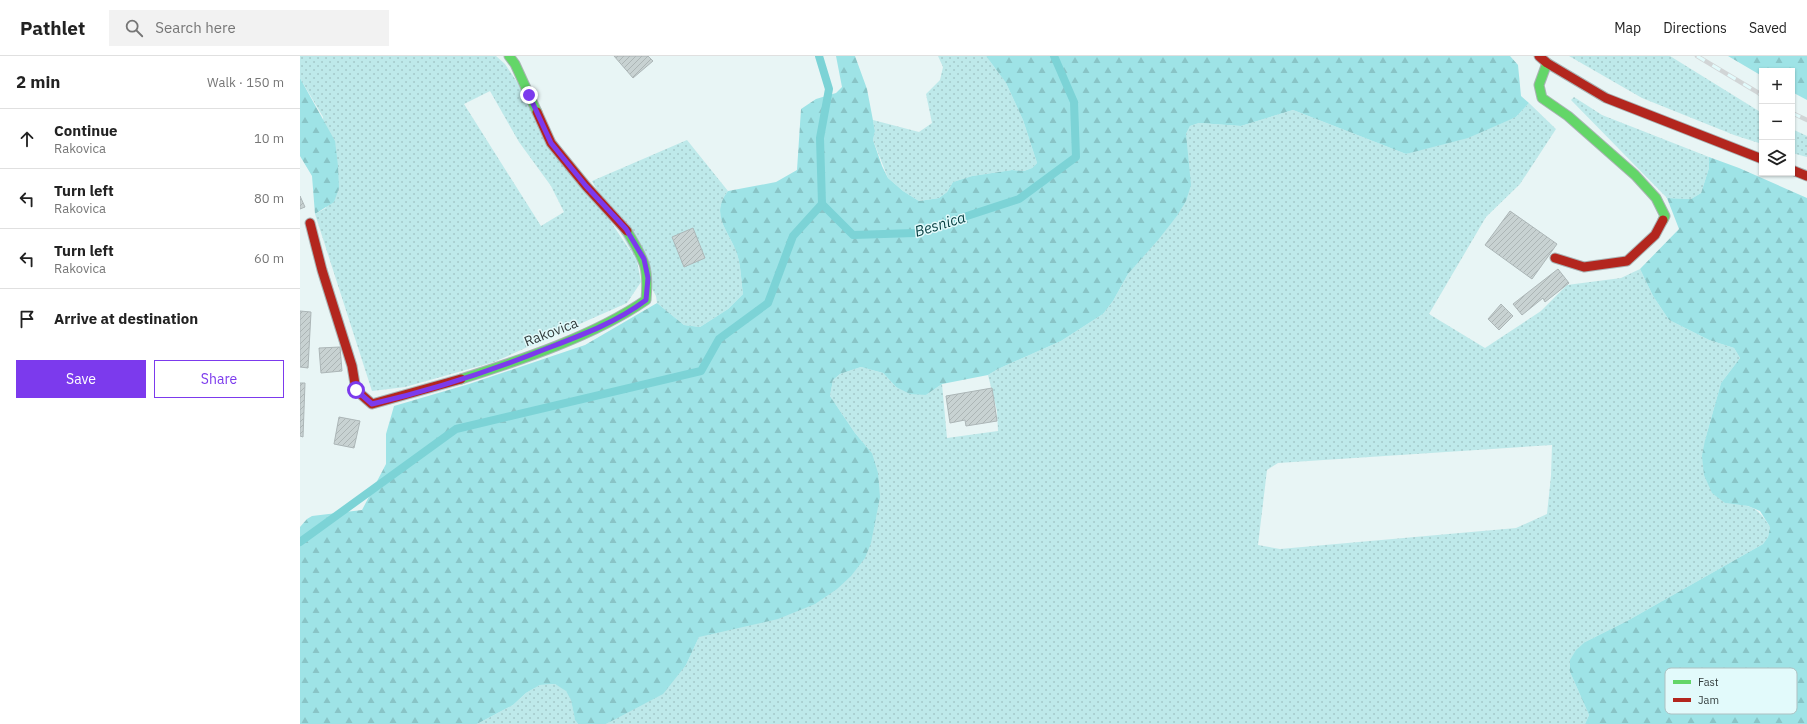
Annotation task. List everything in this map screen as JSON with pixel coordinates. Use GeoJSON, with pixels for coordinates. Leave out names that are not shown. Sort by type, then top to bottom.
{"type":"FeatureCollection","features":[{"type":"Feature","properties":{"kind":"street","name":"Rakovica"},"geometry":{"type":"LineString","coordinates":[[310,223],[322,270],[352,366],[356,390],[372,404],[491,371],[590,332],[631,311],[646,300],[648,278],[644,259],[626,229],[586,186],[551,143],[515,64],[509,56]]}},
{"type":"Feature","properties":{"kind":"street"},"geometry":{"type":"LineString","coordinates":[[1539,56],[1547,63],[1606,98],[1759,158]]}},
{"type":"Feature","properties":{"kind":"street"},"geometry":{"type":"LineString","coordinates":[[1547,63],[1539,85],[1542,98],[1568,116],[1636,175],[1656,198],[1665,216],[1655,235],[1627,261],[1584,267],[1555,258]]}},
{"type":"Feature","properties":{"kind":"street"},"geometry":{"type":"LineString","coordinates":[[1795,171],[1807,176]]}},
{"type":"Feature","properties":{"kind":"shaded area"},"geometry":{"type":"Polygon","coordinates":[[[300,56],[496,56],[505,64],[637,261],[641,282],[627,303],[494,362],[405,387],[372,391],[315,214],[326,208],[323,117],[300,78],[300,56]],[[490,91],[464,104],[541,226],[564,212],[551,186],[519,142],[490,91]]]}},
{"type":"Feature","properties":{"kind":"shaded area"},"geometry":{"type":"Polygon","coordinates":[[[938,56],[986,56],[1006,83],[1023,120],[1037,163],[1032,168],[1024,171],[1012,170],[972,176],[953,182],[947,192],[939,198],[919,201],[903,191],[888,178],[873,140],[875,131],[873,120],[919,132],[932,123],[926,94],[940,80],[943,67],[938,56]]]}},
{"type":"Feature","properties":{"kind":"shaded area"},"geometry":{"type":"Polygon","coordinates":[[[1569,56],[1670,56],[1759,111],[1759,143],[1734,135],[1642,98],[1569,56]]]}},
{"type":"Feature","properties":{"kind":"shaded area"},"geometry":{"type":"Polygon","coordinates":[[[1574,97],[1602,115],[1709,157],[1709,168],[1701,193],[1691,199],[1667,198],[1571,100],[1574,97]]]}},
{"type":"Feature","properties":{"kind":"shaded area"},"geometry":{"type":"Polygon","coordinates":[[[1529,103],[1556,129],[1520,184],[1486,217],[1429,314],[1485,348],[1541,311],[1567,285],[1621,278],[1640,269],[1653,296],[1669,320],[1709,340],[1734,348],[1740,358],[1721,383],[1705,440],[1725,503],[1747,506],[1756,510],[1765,519],[1770,527],[1768,537],[1763,544],[1627,621],[1585,642],[1570,672],[1589,715],[1585,724],[606,724],[621,715],[686,665],[699,637],[872,453],[855,433],[830,396],[833,380],[840,374],[861,367],[883,373],[896,387],[926,395],[942,384],[947,438],[998,431],[997,411],[988,375],[998,369],[1061,341],[1103,314],[1113,301],[1128,274],[1177,216],[1186,134],[1190,126],[1199,123],[1241,126],[1293,110],[1406,154],[1516,117],[1529,103]],[[1552,445],[1278,463],[1267,470],[1258,545],[1280,549],[1516,528],[1547,514],[1551,476],[1552,445]]]}},
{"type":"Feature","properties":{"kind":"shaded area"},"geometry":{"type":"Polygon","coordinates":[[[1795,130],[1807,136],[1807,157],[1795,154],[1795,130]]]}},
{"type":"Feature","properties":{"kind":"shaded area"},"geometry":{"type":"Polygon","coordinates":[[[687,140],[728,191],[720,207],[720,214],[738,256],[743,294],[728,309],[700,327],[684,325],[657,303],[656,296],[592,181],[687,140]]]}},
{"type":"Feature","properties":{"kind":"shaded area"},"geometry":{"type":"Polygon","coordinates":[[[555,684],[564,689],[569,695],[574,716],[578,724],[477,724],[513,705],[526,693],[540,685],[555,684]]]}},
{"type":"Feature","properties":{"kind":"green space"},"geometry":{"type":"Polygon","coordinates":[[[836,56],[855,56],[867,89],[875,131],[873,140],[882,166],[888,178],[903,191],[919,201],[939,198],[947,192],[953,182],[972,176],[1012,170],[1024,171],[1032,168],[1037,163],[1023,120],[1006,83],[986,56],[1510,56],[1518,65],[1521,96],[1529,103],[1516,117],[1468,138],[1406,154],[1293,110],[1241,126],[1199,123],[1190,126],[1186,134],[1191,185],[1186,201],[1177,216],[1158,240],[1128,274],[1113,301],[1103,314],[1061,341],[998,369],[988,375],[942,384],[926,395],[910,394],[896,387],[883,373],[861,367],[840,374],[833,380],[830,396],[855,433],[872,453],[878,473],[880,497],[871,543],[865,558],[851,576],[837,589],[815,604],[778,619],[699,637],[686,665],[663,694],[606,724],[578,724],[575,720],[571,700],[566,691],[555,684],[540,685],[526,693],[513,705],[477,724],[300,724],[300,527],[312,516],[362,510],[386,464],[386,434],[394,406],[469,384],[585,345],[657,303],[684,325],[700,327],[728,309],[743,294],[738,256],[720,214],[720,207],[723,199],[728,191],[776,182],[797,170],[801,109],[816,99],[836,93],[842,87],[836,56]]]}},
{"type":"Feature","properties":{"kind":"green space"},"geometry":{"type":"Polygon","coordinates":[[[1728,56],[1807,56],[1807,100],[1795,94],[1795,68],[1759,68],[1759,74],[1728,56]]]}},
{"type":"Feature","properties":{"kind":"green space"},"geometry":{"type":"Polygon","coordinates":[[[300,78],[335,141],[338,166],[339,188],[334,202],[315,214],[312,176],[300,156],[300,78]]]}},
{"type":"Feature","properties":{"kind":"green space"},"geometry":{"type":"Polygon","coordinates":[[[1709,157],[1739,168],[1807,198],[1807,724],[1585,724],[1589,715],[1570,672],[1570,660],[1576,650],[1585,642],[1627,621],[1763,544],[1768,537],[1770,527],[1760,511],[1748,506],[1725,503],[1712,493],[1704,475],[1702,456],[1721,383],[1740,358],[1734,348],[1709,340],[1669,320],[1653,296],[1640,269],[1679,229],[1667,198],[1691,199],[1701,193],[1709,168],[1709,157]]]}},
{"type":"Feature","properties":{"kind":"building"},"geometry":{"type":"Polygon","coordinates":[[[614,56],[648,56],[653,61],[633,78],[614,56]]]}},
{"type":"Feature","properties":{"kind":"building"},"geometry":{"type":"Polygon","coordinates":[[[300,196],[305,207],[300,209],[300,196]]]}},
{"type":"Feature","properties":{"kind":"building"},"geometry":{"type":"Polygon","coordinates":[[[1510,211],[1557,244],[1532,279],[1485,245],[1510,211]]]}},
{"type":"Feature","properties":{"kind":"building"},"geometry":{"type":"Polygon","coordinates":[[[693,228],[705,258],[684,267],[672,237],[693,228]]]}},
{"type":"Feature","properties":{"kind":"building"},"geometry":{"type":"Polygon","coordinates":[[[1558,269],[1569,283],[1545,302],[1543,298],[1522,315],[1513,304],[1558,269]]]}},
{"type":"Feature","properties":{"kind":"building"},"geometry":{"type":"Polygon","coordinates":[[[1501,304],[1513,316],[1499,330],[1488,319],[1501,304]]]}},
{"type":"Feature","properties":{"kind":"building"},"geometry":{"type":"Polygon","coordinates":[[[300,311],[311,312],[308,368],[300,367],[300,311]]]}},
{"type":"Feature","properties":{"kind":"building"},"geometry":{"type":"Polygon","coordinates":[[[340,347],[342,371],[321,373],[319,348],[340,347]]]}},
{"type":"Feature","properties":{"kind":"building"},"geometry":{"type":"Polygon","coordinates":[[[300,383],[305,383],[303,437],[300,436],[300,383]]]}},
{"type":"Feature","properties":{"kind":"building"},"geometry":{"type":"Polygon","coordinates":[[[992,388],[997,421],[966,426],[965,420],[950,423],[946,396],[992,388]]]}},
{"type":"Feature","properties":{"kind":"building"},"geometry":{"type":"Polygon","coordinates":[[[339,417],[360,421],[354,448],[334,444],[339,417]]]}},
{"type":"Feature","properties":{"kind":"waterway","name":"Besnica"},"geometry":{"type":"LineString","coordinates":[[819,56],[829,89],[820,138],[822,204],[853,235],[915,233],[1019,199],[1076,157],[1074,102],[1054,56]]}},
{"type":"Feature","properties":{"kind":"waterway"},"geometry":{"type":"LineString","coordinates":[[300,542],[456,429],[701,371],[719,339],[768,303],[793,236],[822,204]]}},
{"type":"Feature","properties":{"kind":"railway"},"geometry":{"type":"LineString","coordinates":[[1697,56],[1759,93]]}},
{"type":"Feature","properties":{"kind":"railway"},"geometry":{"type":"LineString","coordinates":[[1795,114],[1807,120]]}},
{"type":"Feature","properties":{"kind":"traffic: fast"},"geometry":{"type":"LineString","coordinates":[[509,56],[515,64],[537,112]]}},
{"type":"Feature","properties":{"kind":"traffic: fast"},"geometry":{"type":"LineString","coordinates":[[1547,63],[1539,85],[1542,98],[1568,116],[1635,175],[1656,198],[1665,216],[1663,220]]}},
{"type":"Feature","properties":{"kind":"traffic: fast"},"geometry":{"type":"LineString","coordinates":[[461,379],[508,364],[580,336],[604,325],[646,300],[646,270],[638,249],[627,231]]}},
{"type":"Feature","properties":{"kind":"traffic: jam"},"geometry":{"type":"LineString","coordinates":[[1539,56],[1547,63],[1606,98],[1759,158]]}},
{"type":"Feature","properties":{"kind":"traffic: jam"},"geometry":{"type":"LineString","coordinates":[[537,112],[551,143],[586,186],[627,231]]}},
{"type":"Feature","properties":{"kind":"traffic: jam"},"geometry":{"type":"LineString","coordinates":[[1795,171],[1807,176]]}},
{"type":"Feature","properties":{"kind":"traffic: jam"},"geometry":{"type":"LineString","coordinates":[[1555,258],[1584,267],[1627,261],[1655,235],[1663,220]]}},
{"type":"Feature","properties":{"kind":"traffic: jam"},"geometry":{"type":"LineString","coordinates":[[310,223],[322,270],[352,366],[356,390],[372,404],[461,379]]}},
{"type":"Feature","properties":{"kind":"route"},"geometry":{"type":"LineString","coordinates":[[356,390],[372,404],[491,371],[590,332],[631,311],[646,300],[648,278],[644,259],[626,229],[586,186],[551,143],[529,95]]}}]}
